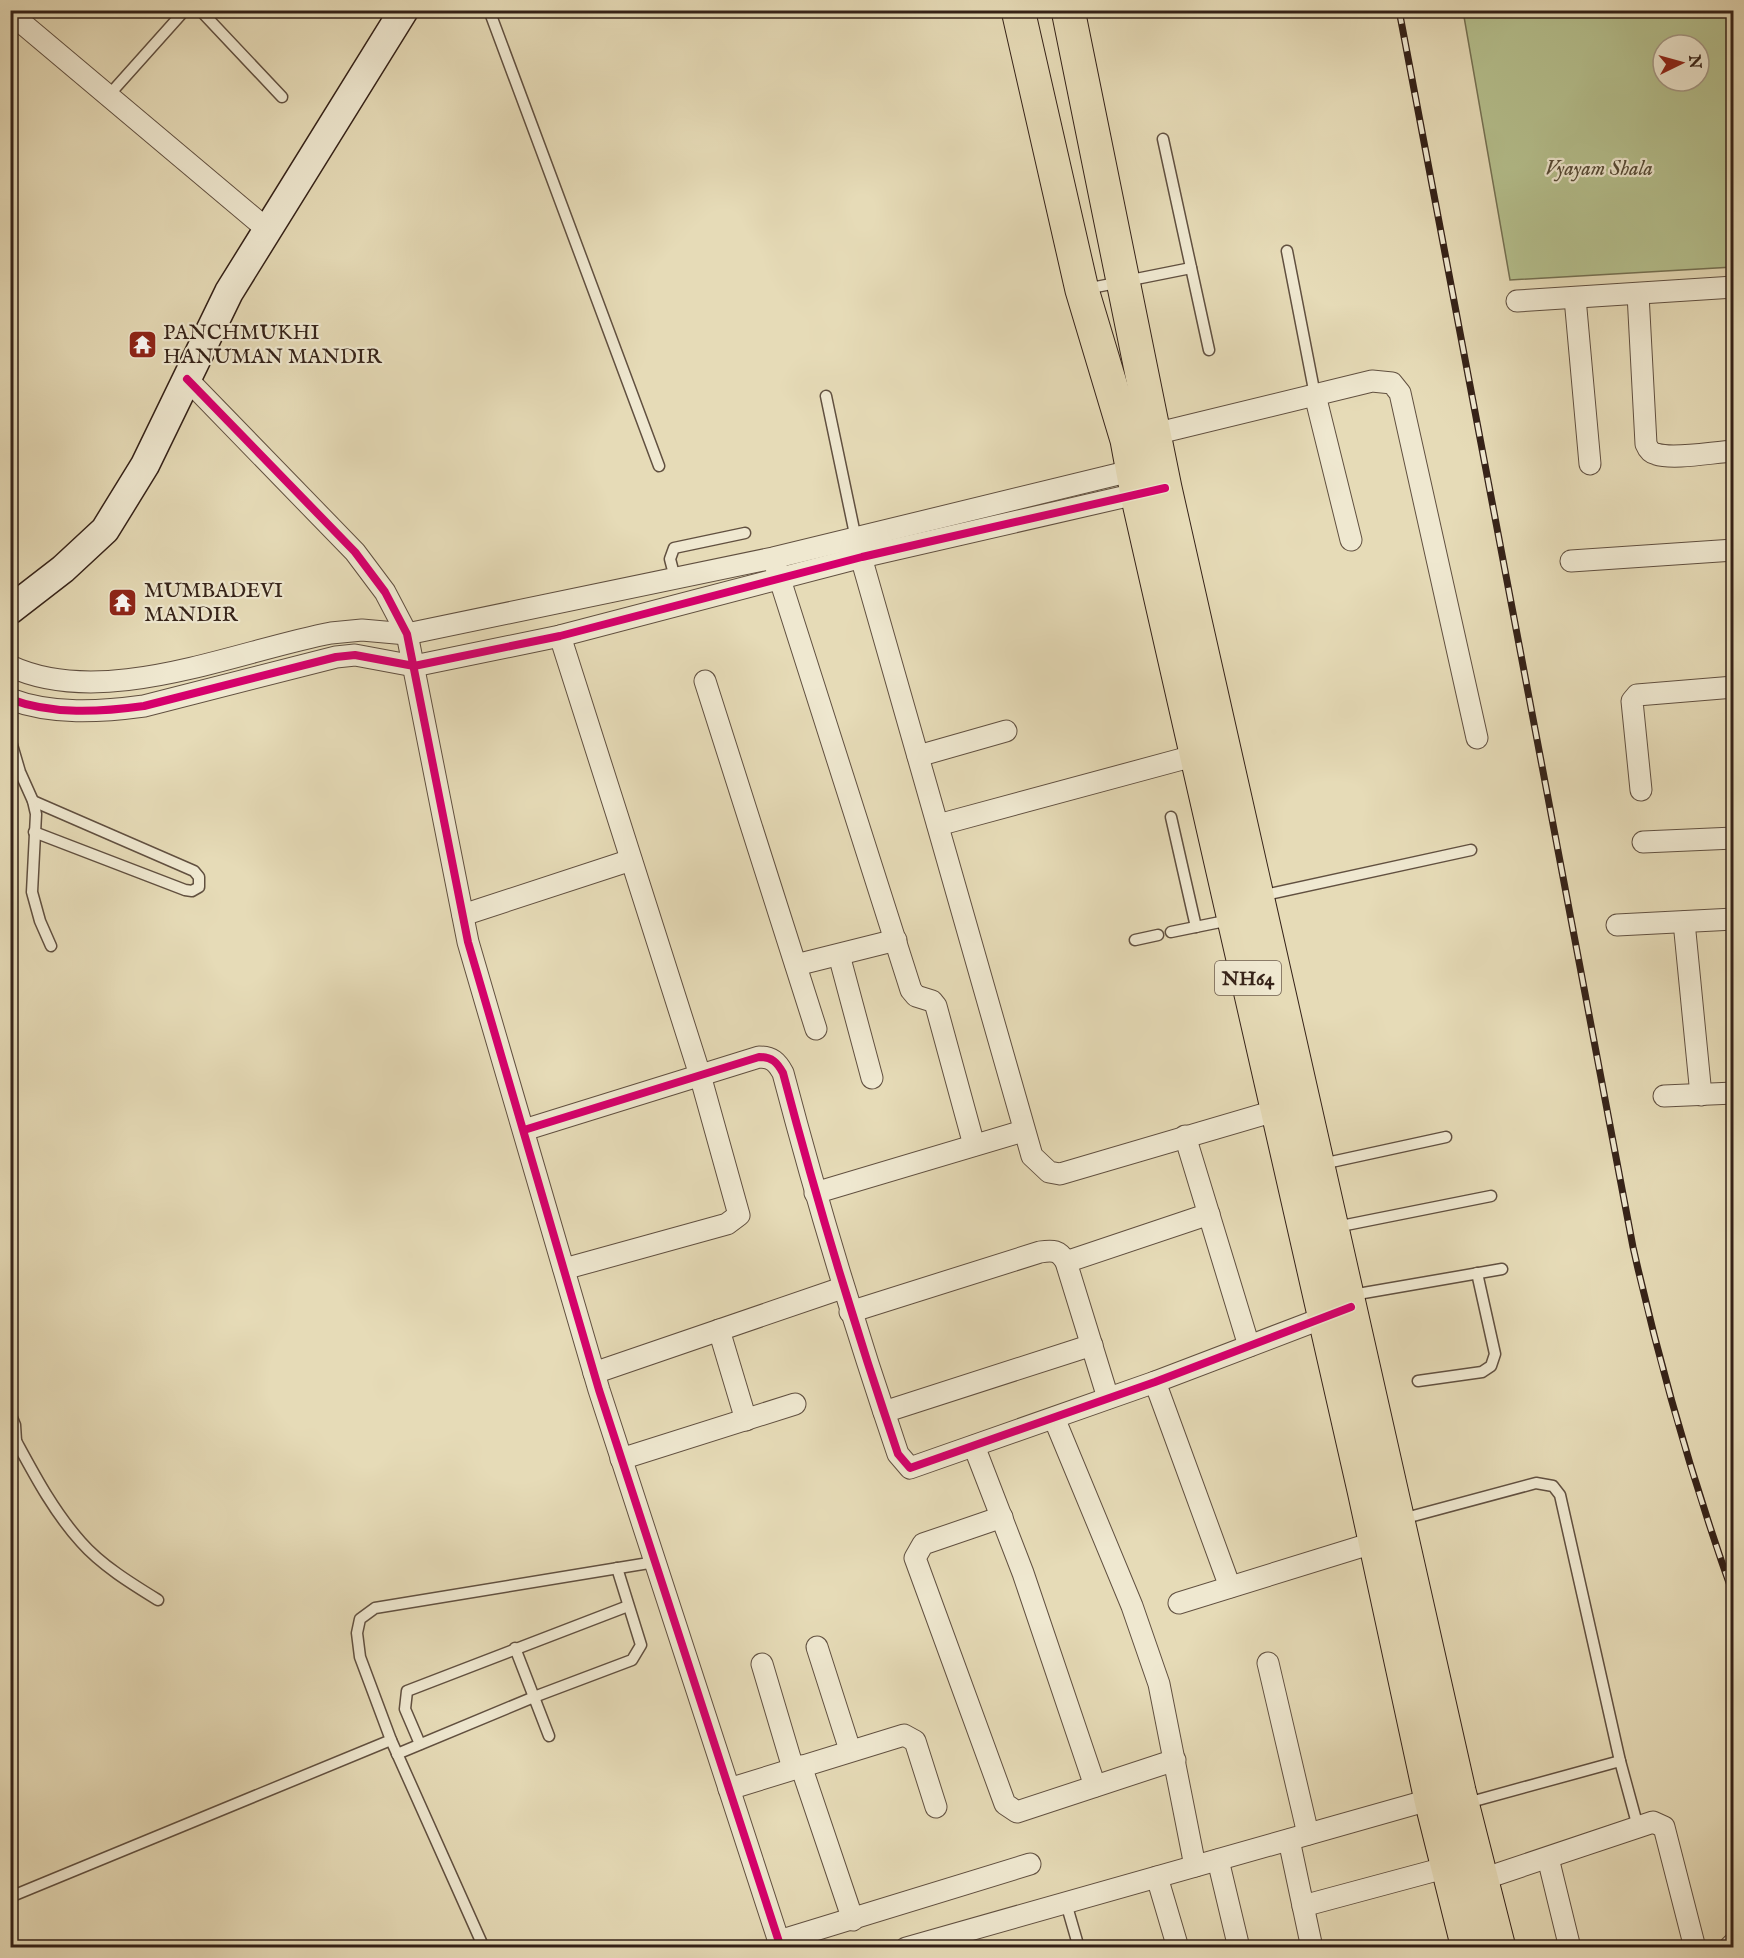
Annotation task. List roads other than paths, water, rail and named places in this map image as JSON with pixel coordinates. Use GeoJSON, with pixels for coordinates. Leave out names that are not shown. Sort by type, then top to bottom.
{"type":"FeatureCollection","features":[{"type":"Feature","properties":{"kind":"highway","name":"NH64"},"geometry":{"type":"LineString","coordinates":[[1018,10],[1082,290],[1146,465],[1243,904],[1278,1110],[1341,1307],[1398,1520],[1451,1798],[1468,1947]]}},
{"type":"Feature","properties":{"kind":"highway"},"geometry":{"type":"LineString","coordinates":[[1041,10],[1074,174],[1095,255],[1122,282]]}},
{"type":"Feature","properties":{"kind":"highway","name":"NH64"},"geometry":{"type":"LineString","coordinates":[[1068,10],[1122,282],[1146,465],[1197,755],[1243,904],[1318,1165],[1333,1227],[1341,1307],[1376,1542],[1451,1798]]}},
{"type":"Feature","properties":{"kind":"highway","name":"NH64"},"geometry":{"type":"LineString","coordinates":[[1461,1878],[1499,1947]]}},
{"type":"Feature","properties":{"kind":"street"},"geometry":{"type":"LineString","coordinates":[[10,610],[63,569],[105,530],[145,465],[229,292],[404,10]]}},
{"type":"Feature","properties":{"kind":"street"},"geometry":{"type":"LineString","coordinates":[[10,13],[268,230]]}},
{"type":"Feature","properties":{"kind":"street"},"geometry":{"type":"LineString","coordinates":[[1516,302],[1734,287]]}},
{"type":"Feature","properties":{"kind":"street"},"geometry":{"type":"LineString","coordinates":[[1638,294],[1646,444],[1649,450],[1656,454],[1668,455],[1734,451]]}},
{"type":"Feature","properties":{"kind":"street"},"geometry":{"type":"LineString","coordinates":[[1575,298],[1590,464]]}},
{"type":"Feature","properties":{"kind":"street"},"geometry":{"type":"LineString","coordinates":[[187,379],[361,558],[385,592],[407,634],[468,942],[594,1373],[780,1944],[1030,1864]]}},
{"type":"Feature","properties":{"kind":"street"},"geometry":{"type":"LineString","coordinates":[[10,699],[41,709],[121,709],[144,706],[336,657],[355,655],[414,666],[560,636],[780,578],[859,548],[1146,465],[1315,395],[1372,381],[1392,382],[1400,393],[1477,738]]}},
{"type":"Feature","properties":{"kind":"street"},"geometry":{"type":"LineString","coordinates":[[1315,395],[1351,540]]}},
{"type":"Feature","properties":{"kind":"street"},"geometry":{"type":"LineString","coordinates":[[10,666],[53,679],[94,682],[135,680],[331,633],[362,630],[407,634],[773,558],[859,548]]}},
{"type":"Feature","properties":{"kind":"street"},"geometry":{"type":"LineString","coordinates":[[859,548],[1023,1131],[1032,1156],[1039,1166],[1049,1172],[1060,1174],[1278,1110]]}},
{"type":"Feature","properties":{"kind":"street"},"geometry":{"type":"LineString","coordinates":[[1571,561],[1734,550]]}},
{"type":"Feature","properties":{"kind":"street"},"geometry":{"type":"LineString","coordinates":[[773,558],[897,940],[911,990],[916,996],[932,1001],[936,1006],[974,1145]]}},
{"type":"Feature","properties":{"kind":"street"},"geometry":{"type":"LineString","coordinates":[[560,636],[700,1075],[738,1210],[737,1220],[564,1269]]}},
{"type":"Feature","properties":{"kind":"street"},"geometry":{"type":"LineString","coordinates":[[705,681],[816,1029]]}},
{"type":"Feature","properties":{"kind":"street"},"geometry":{"type":"LineString","coordinates":[[1641,790],[1632,701],[1637,695],[1734,687]]}},
{"type":"Feature","properties":{"kind":"street"},"geometry":{"type":"LineString","coordinates":[[918,756],[1006,731]]}},
{"type":"Feature","properties":{"kind":"street"},"geometry":{"type":"LineString","coordinates":[[938,825],[1197,755]]}},
{"type":"Feature","properties":{"kind":"street"},"geometry":{"type":"LineString","coordinates":[[1643,842],[1734,837]]}},
{"type":"Feature","properties":{"kind":"street"},"geometry":{"type":"LineString","coordinates":[[464,915],[631,860]]}},
{"type":"Feature","properties":{"kind":"street"},"geometry":{"type":"LineString","coordinates":[[1617,925],[1734,920]]}},
{"type":"Feature","properties":{"kind":"street"},"geometry":{"type":"LineString","coordinates":[[1684,922],[1701,1095]]}},
{"type":"Feature","properties":{"kind":"street"},"geometry":{"type":"LineString","coordinates":[[796,965],[897,940]]}},
{"type":"Feature","properties":{"kind":"street"},"geometry":{"type":"LineString","coordinates":[[839,955],[872,1078]]}},
{"type":"Feature","properties":{"kind":"street"},"geometry":{"type":"LineString","coordinates":[[524,1130],[759,1057],[768,1057],[778,1063],[783,1073],[814,1193],[842,1288],[898,1455],[910,1468],[1155,1382],[1341,1307]]}},
{"type":"Feature","properties":{"kind":"street"},"geometry":{"type":"LineString","coordinates":[[1664,1096],[1734,1093]]}},
{"type":"Feature","properties":{"kind":"street"},"geometry":{"type":"LineString","coordinates":[[814,1193],[1023,1131]]}},
{"type":"Feature","properties":{"kind":"street"},"geometry":{"type":"LineString","coordinates":[[1185,1136],[1249,1346]]}},
{"type":"Feature","properties":{"kind":"street"},"geometry":{"type":"LineString","coordinates":[[1066,1262],[1209,1214]]}},
{"type":"Feature","properties":{"kind":"street"},"geometry":{"type":"LineString","coordinates":[[850,1312],[1040,1252],[1054,1250],[1062,1254],[1066,1262],[1108,1398]]}},
{"type":"Feature","properties":{"kind":"street"},"geometry":{"type":"LineString","coordinates":[[594,1373],[842,1288]]}},
{"type":"Feature","properties":{"kind":"street"},"geometry":{"type":"LineString","coordinates":[[719,1330],[746,1420]]}},
{"type":"Feature","properties":{"kind":"street"},"geometry":{"type":"LineString","coordinates":[[884,1412],[1092,1345]]}},
{"type":"Feature","properties":{"kind":"street"},"geometry":{"type":"LineString","coordinates":[[1155,1382],[1230,1587]]}},
{"type":"Feature","properties":{"kind":"street"},"geometry":{"type":"LineString","coordinates":[[621,1458],[795,1404]]}},
{"type":"Feature","properties":{"kind":"street"},"geometry":{"type":"LineString","coordinates":[[1053,1418],[1132,1606],[1159,1684],[1195,1866]]}},
{"type":"Feature","properties":{"kind":"street"},"geometry":{"type":"LineString","coordinates":[[974,1446],[1002,1517],[1095,1786]]}},
{"type":"Feature","properties":{"kind":"street"},"geometry":{"type":"LineString","coordinates":[[1002,1517],[923,1544],[915,1558],[1005,1804],[1017,1812],[1175,1760]]}},
{"type":"Feature","properties":{"kind":"street"},"geometry":{"type":"LineString","coordinates":[[1179,1603],[1376,1542]]}},
{"type":"Feature","properties":{"kind":"street"},"geometry":{"type":"LineString","coordinates":[[817,1647],[850,1750]]}},
{"type":"Feature","properties":{"kind":"street"},"geometry":{"type":"LineString","coordinates":[[1268,1663],[1298,1837],[1303,1906],[1312,1947]]}},
{"type":"Feature","properties":{"kind":"street"},"geometry":{"type":"LineString","coordinates":[[762,1664],[853,1920]]}},
{"type":"Feature","properties":{"kind":"street"},"geometry":{"type":"LineString","coordinates":[[729,1789],[904,1735],[915,1741],[936,1807]]}},
{"type":"Feature","properties":{"kind":"street"},"geometry":{"type":"LineString","coordinates":[[906,1947],[1298,1837],[1451,1798]]}},
{"type":"Feature","properties":{"kind":"street"},"geometry":{"type":"LineString","coordinates":[[1303,1906],[1461,1878],[1548,1858],[1653,1822],[1664,1827],[1695,1947]]}},
{"type":"Feature","properties":{"kind":"street"},"geometry":{"type":"LineString","coordinates":[[1548,1858],[1570,1947]]}},
{"type":"Feature","properties":{"kind":"street"},"geometry":{"type":"LineString","coordinates":[[1218,1860],[1239,1947]]}},
{"type":"Feature","properties":{"kind":"street"},"geometry":{"type":"LineString","coordinates":[[1157,1877],[1178,1947]]}},
{"type":"Feature","properties":{"kind":"street"},"geometry":{"type":"LineString","coordinates":[[1729,1947],[1734,1943]]}},
{"type":"Feature","properties":{"kind":"lane"},"geometry":{"type":"LineString","coordinates":[[109,95],[185,10]]}},
{"type":"Feature","properties":{"kind":"lane"},"geometry":{"type":"LineString","coordinates":[[200,10],[282,97]]}},
{"type":"Feature","properties":{"kind":"lane"},"geometry":{"type":"LineString","coordinates":[[489,10],[659,466]]}},
{"type":"Feature","properties":{"kind":"lane"},"geometry":{"type":"LineString","coordinates":[[1163,139],[1209,350]]}},
{"type":"Feature","properties":{"kind":"lane"},"geometry":{"type":"LineString","coordinates":[[1287,251],[1315,395]]}},
{"type":"Feature","properties":{"kind":"lane"},"geometry":{"type":"LineString","coordinates":[[1082,290],[1191,268]]}},
{"type":"Feature","properties":{"kind":"lane"},"geometry":{"type":"LineString","coordinates":[[826,396],[859,548]]}},
{"type":"Feature","properties":{"kind":"lane"},"geometry":{"type":"LineString","coordinates":[[675,579],[670,559],[674,548],[745,533]]}},
{"type":"Feature","properties":{"kind":"lane"},"geometry":{"type":"LineString","coordinates":[[10,738],[20,772],[33,801],[32,892],[39,921],[51,946]]}},
{"type":"Feature","properties":{"kind":"lane"},"geometry":{"type":"LineString","coordinates":[[33,801],[194,871],[199,877],[199,886],[192,891],[185,890],[34,832]]}},
{"type":"Feature","properties":{"kind":"lane"},"geometry":{"type":"LineString","coordinates":[[1171,817],[1196,927]]}},
{"type":"Feature","properties":{"kind":"lane"},"geometry":{"type":"LineString","coordinates":[[1171,932],[1196,927],[1243,904],[1471,850]]}},
{"type":"Feature","properties":{"kind":"lane"},"geometry":{"type":"LineString","coordinates":[[1136,940],[1158,935]]}},
{"type":"Feature","properties":{"kind":"lane"},"geometry":{"type":"LineString","coordinates":[[1318,1165],[1446,1137]]}},
{"type":"Feature","properties":{"kind":"lane"},"geometry":{"type":"LineString","coordinates":[[1333,1227],[1491,1196]]}},
{"type":"Feature","properties":{"kind":"lane"},"geometry":{"type":"LineString","coordinates":[[1341,1307],[1502,1269]]}},
{"type":"Feature","properties":{"kind":"lane"},"geometry":{"type":"LineString","coordinates":[[1418,1381],[1482,1372],[1491,1366],[1495,1354],[1477,1274]]}},
{"type":"Feature","properties":{"kind":"lane"},"geometry":{"type":"LineString","coordinates":[[10,1413],[15,1425],[13,1444],[42,1490],[82,1543],[130,1582],[158,1600]]}},
{"type":"Feature","properties":{"kind":"lane"},"geometry":{"type":"LineString","coordinates":[[1398,1520],[1536,1483],[1553,1486],[1560,1496],[1620,1761],[1638,1827]]}},
{"type":"Feature","properties":{"kind":"lane"},"geometry":{"type":"LineString","coordinates":[[484,1947],[391,1740],[360,1657],[357,1633],[360,1619],[375,1608],[655,1562]]}},
{"type":"Feature","properties":{"kind":"lane"},"geometry":{"type":"LineString","coordinates":[[397,1754],[534,1697],[632,1660],[638,1654],[640,1645],[617,1568]]}},
{"type":"Feature","properties":{"kind":"lane"},"geometry":{"type":"LineString","coordinates":[[420,1744],[405,1709],[407,1691],[628,1606]]}},
{"type":"Feature","properties":{"kind":"lane"},"geometry":{"type":"LineString","coordinates":[[515,1648],[549,1736]]}},
{"type":"Feature","properties":{"kind":"lane"},"geometry":{"type":"LineString","coordinates":[[10,1897],[391,1740]]}},
{"type":"Feature","properties":{"kind":"lane"},"geometry":{"type":"LineString","coordinates":[[1451,1798],[1620,1761]]}},
{"type":"Feature","properties":{"kind":"lane"},"geometry":{"type":"LineString","coordinates":[[1066,1903],[1079,1947]]}},
{"type":"Feature","properties":{"kind":"railway"},"geometry":{"type":"LineString","coordinates":[[1399,10],[1633,1247],[1678,1424],[1734,1597]]}},
{"type":"Feature","properties":{"kind":"place","name":"PANCHMUKHI HANUMAN MANDIR"},"geometry":{"type":"Point","coordinates":[142,344]}},
{"type":"Feature","properties":{"kind":"place","name":"MUMBADEVI MANDIR"},"geometry":{"type":"Point","coordinates":[123,602]}},
{"type":"Feature","properties":{"kind":"park label","name":"Vyayam Shala"},"geometry":{"type":"Point","coordinates":[1599,168]}}]}
